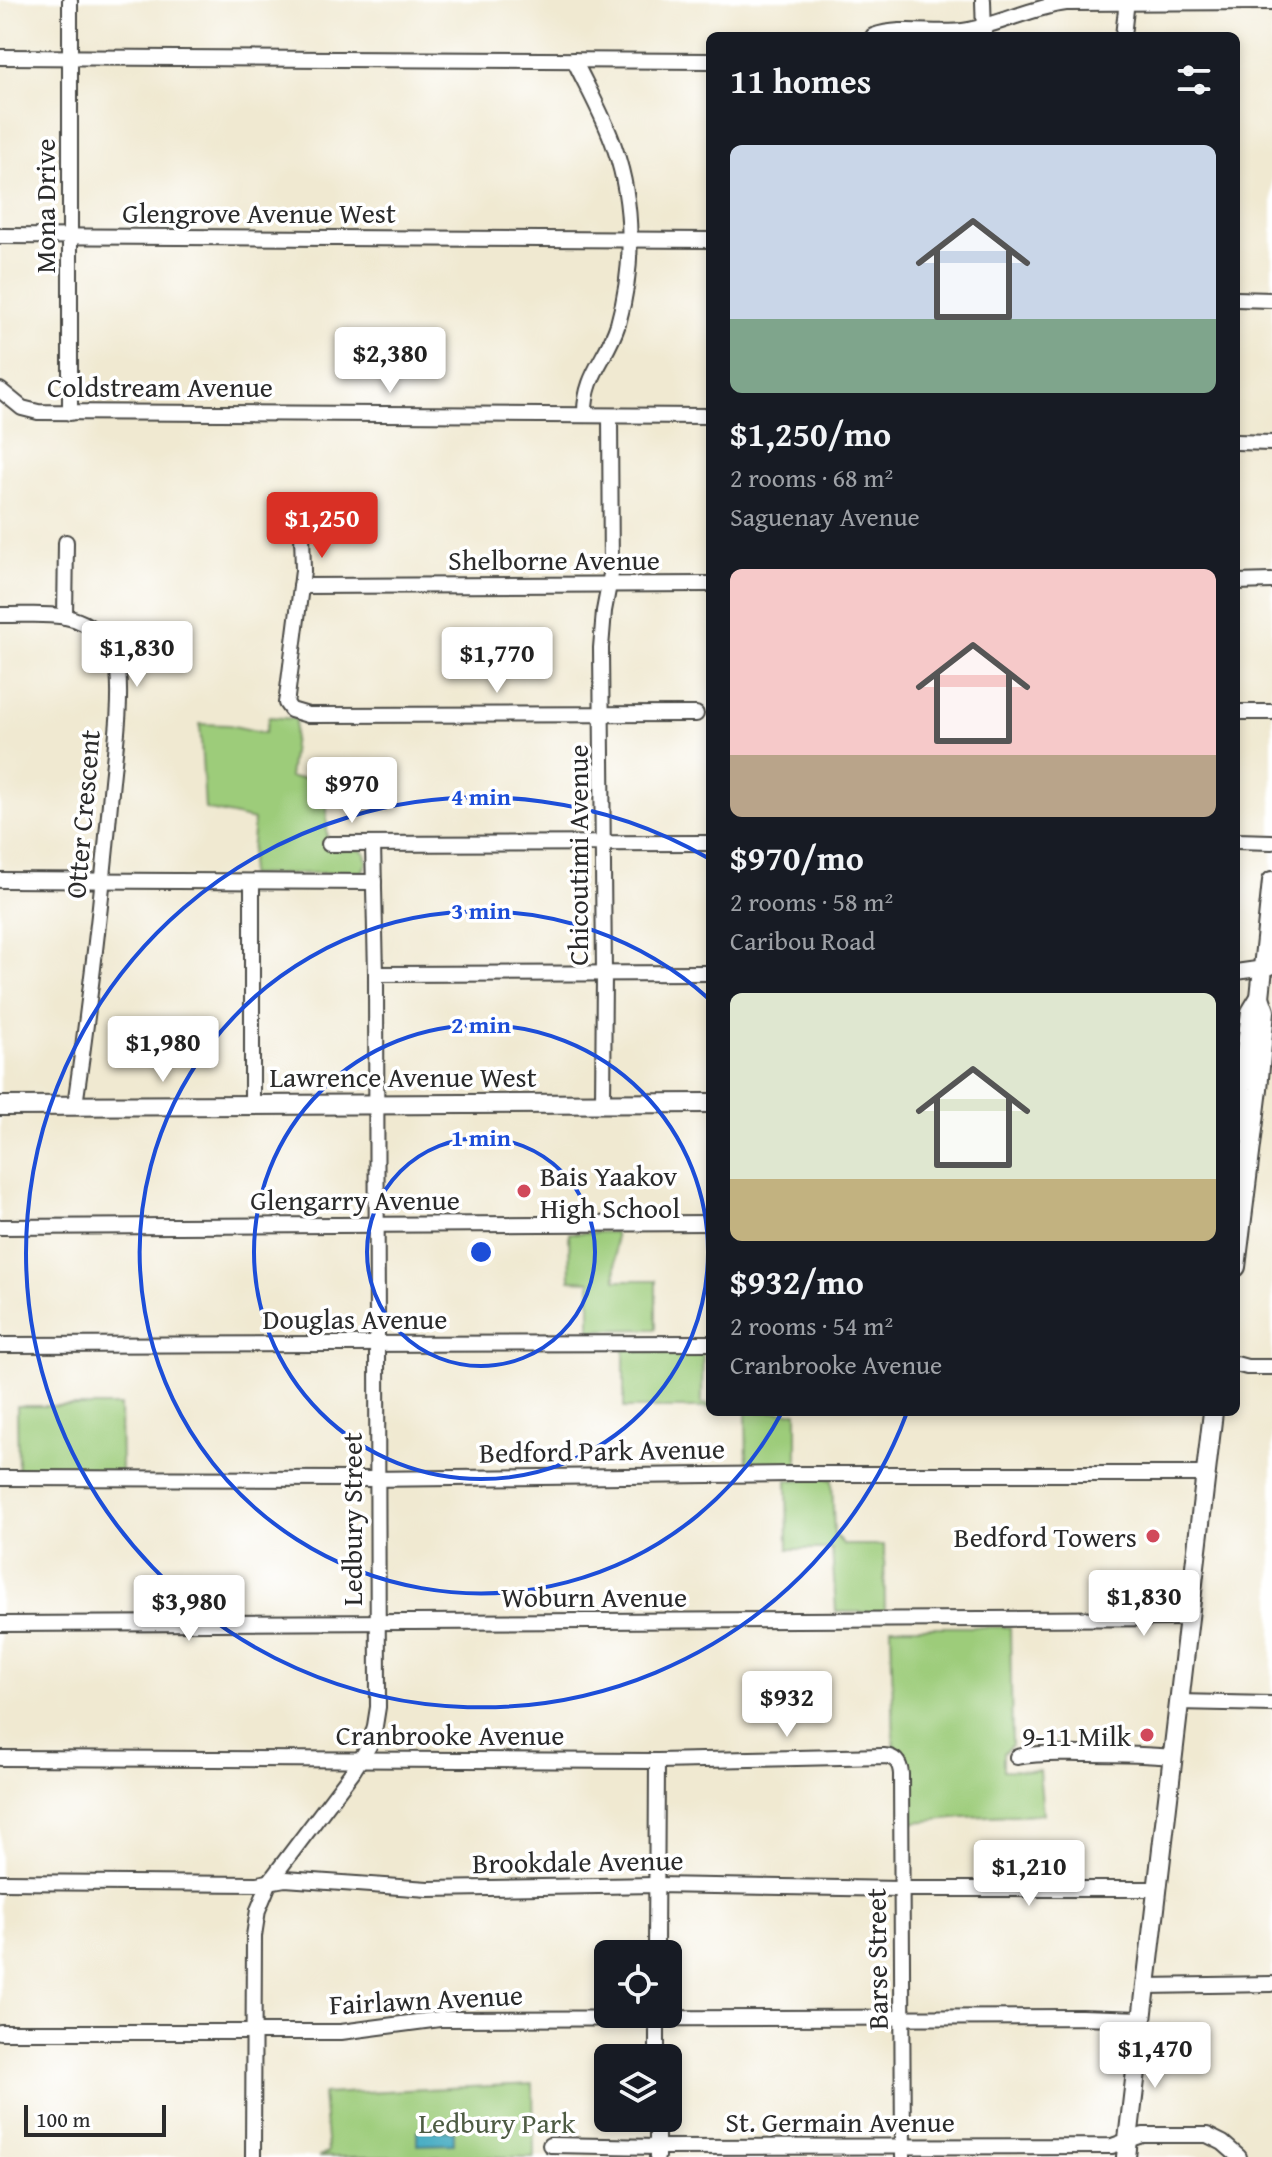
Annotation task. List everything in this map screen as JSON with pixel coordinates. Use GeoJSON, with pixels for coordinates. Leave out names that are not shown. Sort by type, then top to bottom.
{"type":"FeatureCollection","features":[{"type":"Feature","properties":{"kind":"main road"},"geometry":{"type":"LineString","coordinates":[[1240,1222],[1251,1098],[1265,1011],[1260,997],[1267,968],[1272,881]]}},
{"type":"Feature","properties":{"kind":"main road"},"geometry":{"type":"LineString","coordinates":[[1240,1122],[1251,1098]]}},
{"type":"Feature","properties":{"kind":"main road","name":"Lawrence Avenue West"},"geometry":{"type":"LineString","coordinates":[[0,1106],[706,1103]]}},
{"type":"Feature","properties":{"kind":"main road"},"geometry":{"type":"LineString","coordinates":[[1127,2149],[1212,1416]]}},
{"type":"Feature","properties":{"kind":"street","name":"Mona Drive"},"geometry":{"type":"LineString","coordinates":[[70,0],[70,413]]}},
{"type":"Feature","properties":{"kind":"street"},"geometry":{"type":"LineString","coordinates":[[983,0],[984,31]]}},
{"type":"Feature","properties":{"kind":"street"},"geometry":{"type":"LineString","coordinates":[[893,32],[984,31],[1029,10],[1079,2],[1272,2]]}},
{"type":"Feature","properties":{"kind":"street"},"geometry":{"type":"LineString","coordinates":[[1123,32],[1127,2]]}},
{"type":"Feature","properties":{"kind":"street"},"geometry":{"type":"LineString","coordinates":[[0,57],[706,61]]}},
{"type":"Feature","properties":{"kind":"street"},"geometry":{"type":"LineString","coordinates":[[574,60],[615,150],[625,190],[631,240],[620,314],[614,334],[591,378],[585,399],[585,415]]}},
{"type":"Feature","properties":{"kind":"street","name":"Glengrove Avenue West"},"geometry":{"type":"LineString","coordinates":[[0,236],[706,240]]}},
{"type":"Feature","properties":{"kind":"street"},"geometry":{"type":"LineString","coordinates":[[1240,299],[1272,300]]}},
{"type":"Feature","properties":{"kind":"street","name":"Coldstream Avenue"},"geometry":{"type":"LineString","coordinates":[[0,390],[29,411],[70,413],[706,416]]}},
{"type":"Feature","properties":{"kind":"street","name":"Chicoutimi Avenue"},"geometry":{"type":"LineString","coordinates":[[603,1103],[602,632],[611,574],[610,416]]}},
{"type":"Feature","properties":{"kind":"street"},"geometry":{"type":"LineString","coordinates":[[1240,442],[1272,443]]}},
{"type":"Feature","properties":{"kind":"street"},"geometry":{"type":"LineString","coordinates":[[302,533],[301,586],[286,703],[291,710],[308,715],[696,714]]}},
{"type":"Feature","properties":{"kind":"street"},"geometry":{"type":"LineString","coordinates":[[65,617],[66,542]]}},
{"type":"Feature","properties":{"kind":"street"},"geometry":{"type":"LineString","coordinates":[[1240,582],[1272,581]]}},
{"type":"Feature","properties":{"kind":"street","name":"Shelborne Avenue"},"geometry":{"type":"LineString","coordinates":[[301,586],[706,584]]}},
{"type":"Feature","properties":{"kind":"street","name":"Otter Crescent"},"geometry":{"type":"LineString","coordinates":[[0,615],[80,620],[99,634],[118,668],[103,880],[75,1105]]}},
{"type":"Feature","properties":{"kind":"street"},"geometry":{"type":"LineString","coordinates":[[1240,712],[1272,712]]}},
{"type":"Feature","properties":{"kind":"street"},"geometry":{"type":"LineString","coordinates":[[1240,841],[1272,842]]}},
{"type":"Feature","properties":{"kind":"street"},"geometry":{"type":"LineString","coordinates":[[329,844],[706,843]]}},
{"type":"Feature","properties":{"kind":"street","name":"Ledbury Street"},"geometry":{"type":"LineString","coordinates":[[253,2157],[255,1922],[270,1881],[360,1760],[369,1746],[375,1726],[378,1691],[378,1479],[373,845]]}},
{"type":"Feature","properties":{"kind":"street"},"geometry":{"type":"LineString","coordinates":[[0,880],[374,882]]}},
{"type":"Feature","properties":{"kind":"street"},"geometry":{"type":"LineString","coordinates":[[252,883],[252,1104]]}},
{"type":"Feature","properties":{"kind":"street"},"geometry":{"type":"LineString","coordinates":[[1240,971],[1267,968]]}},
{"type":"Feature","properties":{"kind":"street"},"geometry":{"type":"LineString","coordinates":[[376,974],[706,973]]}},
{"type":"Feature","properties":{"kind":"street","name":"Glengarry Avenue"},"geometry":{"type":"LineString","coordinates":[[0,1227],[706,1223]]}},
{"type":"Feature","properties":{"kind":"street","name":"Douglas Avenue"},"geometry":{"type":"LineString","coordinates":[[0,1345],[706,1343]]}},
{"type":"Feature","properties":{"kind":"street"},"geometry":{"type":"LineString","coordinates":[[1240,1365],[1272,1367]]}},
{"type":"Feature","properties":{"kind":"street","name":"Bedford Park Avenue"},"geometry":{"type":"LineString","coordinates":[[0,1478],[1205,1474]]}},
{"type":"Feature","properties":{"kind":"street","name":"Woburn Avenue"},"geometry":{"type":"LineString","coordinates":[[0,1624],[1189,1618]]}},
{"type":"Feature","properties":{"kind":"street"},"geometry":{"type":"LineString","coordinates":[[1178,1702],[1272,1704]]}},
{"type":"Feature","properties":{"kind":"street"},"geometry":{"type":"LineString","coordinates":[[1017,1757],[1030,1754],[1148,1754],[1171,1757]]}},
{"type":"Feature","properties":{"kind":"street","name":"Cranbrooke Avenue"},"geometry":{"type":"LineString","coordinates":[[0,1758],[657,1761],[884,1756],[898,1761]]}},
{"type":"Feature","properties":{"kind":"street"},"geometry":{"type":"LineString","coordinates":[[656,1940],[657,1761]]}},
{"type":"Feature","properties":{"kind":"street","name":"Barse Street"},"geometry":{"type":"LineString","coordinates":[[898,1761],[901,1774],[903,2152]]}},
{"type":"Feature","properties":{"kind":"street","name":"Brookdale Avenue"},"geometry":{"type":"LineString","coordinates":[[0,1882],[257,1884],[305,1880],[428,1889],[655,1885],[1157,1889]]}},
{"type":"Feature","properties":{"kind":"street"},"geometry":{"type":"LineString","coordinates":[[1146,1986],[1272,1984]]}},
{"type":"Feature","properties":{"kind":"street","name":"Fairlawn Avenue"},"geometry":{"type":"LineString","coordinates":[[682,2017],[1142,2019]]}},
{"type":"Feature","properties":{"kind":"street","name":"Fairlawn Avenue"},"geometry":{"type":"LineString","coordinates":[[0,2032],[341,2032],[440,2019],[594,2018]]}},
{"type":"Feature","properties":{"kind":"street"},"geometry":{"type":"LineString","coordinates":[[657,2132],[658,2152]]}},
{"type":"Feature","properties":{"kind":"street","name":"St. Germain Avenue"},"geometry":{"type":"LineString","coordinates":[[550,2145],[658,2152],[903,2152],[1112,2146],[1127,2149],[1143,2135],[1207,2135],[1223,2143],[1239,2157]]}},
{"type":"Feature","properties":{"kind":"green space"},"geometry":{"type":"Polygon","coordinates":[[[269,717],[296,719],[289,778],[327,778],[327,849],[361,850],[367,862],[362,872],[249,875],[254,820],[205,809],[200,724],[229,725],[265,733],[269,717]]]}},
{"type":"Feature","properties":{"kind":"green space"},"geometry":{"type":"Polygon","coordinates":[[[615,1232],[616,1280],[656,1280],[656,1329],[590,1330],[590,1281],[570,1280],[569,1233],[615,1232]]]}},
{"type":"Feature","properties":{"kind":"green space"},"geometry":{"type":"Polygon","coordinates":[[[624,1349],[703,1349],[702,1404],[706,1404],[706,1408],[624,1408],[624,1349]]]}},
{"type":"Feature","properties":{"kind":"green space"},"geometry":{"type":"Polygon","coordinates":[[[17,1406],[120,1406],[121,1471],[18,1471],[17,1406]]]}},
{"type":"Feature","properties":{"kind":"green space"},"geometry":{"type":"Polygon","coordinates":[[[746,1416],[797,1416],[797,1467],[747,1468],[746,1416]]]}},
{"type":"Feature","properties":{"kind":"green space"},"geometry":{"type":"Polygon","coordinates":[[[832,1479],[834,1534],[844,1545],[884,1545],[885,1612],[836,1612],[832,1549],[788,1549],[787,1480],[832,1479]]]}},
{"type":"Feature","properties":{"kind":"green space"},"geometry":{"type":"Polygon","coordinates":[[[891,1627],[1010,1627],[1012,1745],[1003,1753],[1003,1770],[1039,1771],[1043,1814],[907,1823],[908,1761],[894,1749],[891,1627]]]}},
{"type":"Feature","properties":{"kind":"green space","name":"Ledbury Park"},"geometry":{"type":"Polygon","coordinates":[[[533,2084],[534,2157],[318,2157],[328,2153],[323,2094],[533,2084]]]}},
{"type":"Feature","properties":{"kind":"water"},"geometry":{"type":"Polygon","coordinates":[[[417,2130],[454,2131],[454,2144],[417,2145],[417,2130]]]}},
{"type":"Feature","properties":{"kind":"place","name":"Bais Yaakov High School"},"geometry":{"type":"Point","coordinates":[524,1191]}},
{"type":"Feature","properties":{"kind":"place","name":"Bedford Towers"},"geometry":{"type":"Point","coordinates":[1153,1536]}},
{"type":"Feature","properties":{"kind":"place","name":"9-11 Milk"},"geometry":{"type":"Point","coordinates":[1147,1735]}}]}
